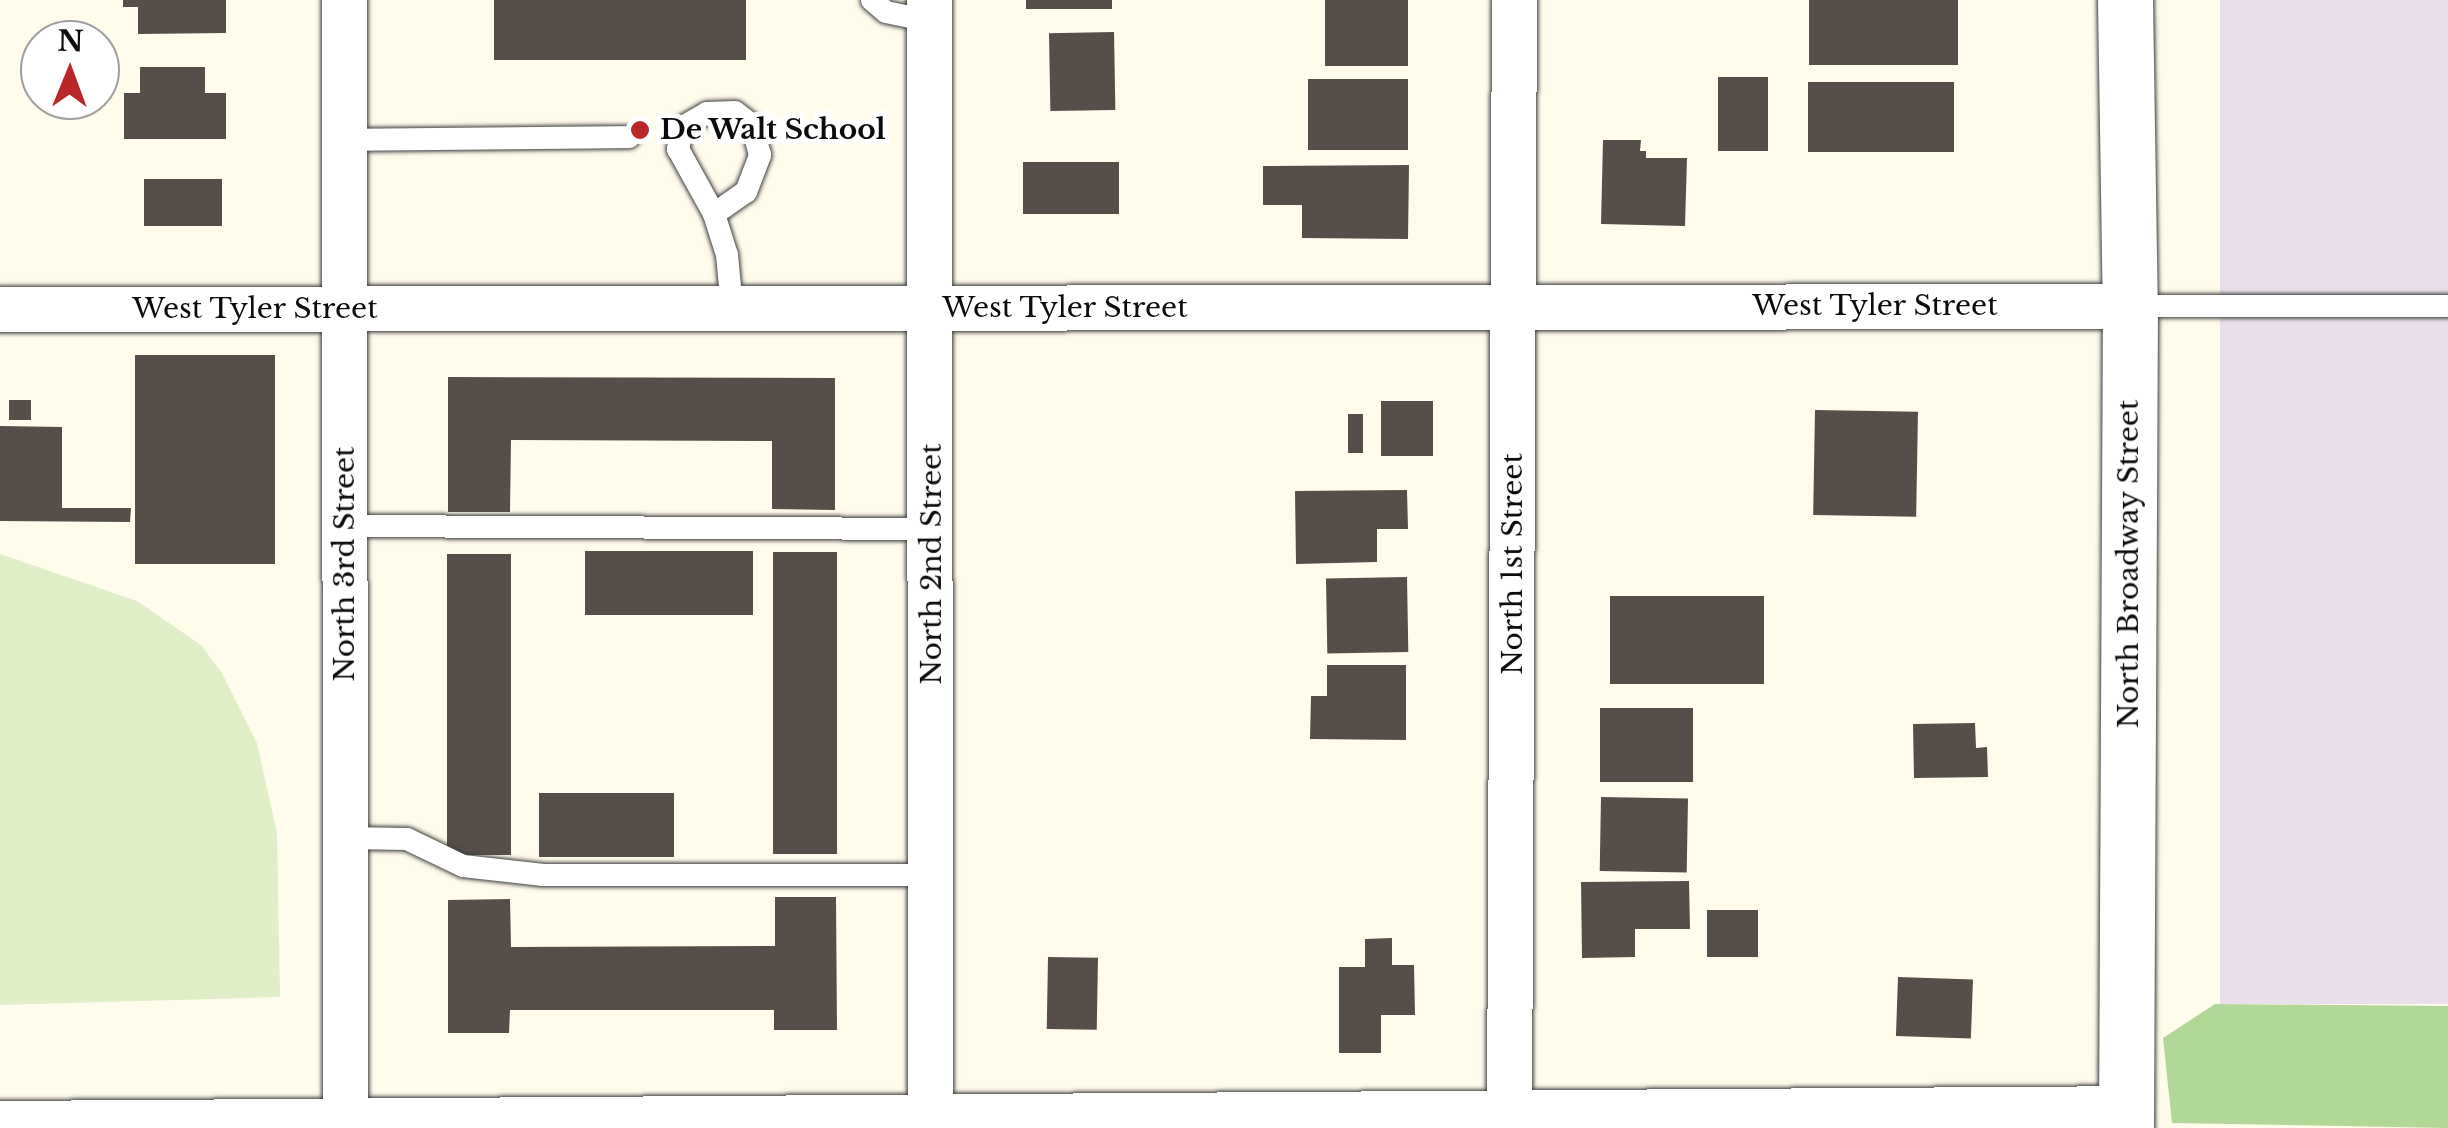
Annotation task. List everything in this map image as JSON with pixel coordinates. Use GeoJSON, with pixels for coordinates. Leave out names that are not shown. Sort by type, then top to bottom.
{"type":"FeatureCollection","features":[{"type":"Feature","properties":{"kind":"street","name":"North 3rd Street"},"geometry":{"type":"LineString","coordinates":[[344,0],[345,1126]]}},
{"type":"Feature","properties":{"kind":"street","name":"North 1st Street"},"geometry":{"type":"LineString","coordinates":[[1509,1120],[1514,0]]}},
{"type":"Feature","properties":{"kind":"street","name":"North Broadway Street"},"geometry":{"type":"LineString","coordinates":[[2125,0],[2130,306],[2126,1118]]}},
{"type":"Feature","properties":{"kind":"street","name":"North 2nd Street"},"geometry":{"type":"LineString","coordinates":[[929,11],[930,1122]]}},
{"type":"Feature","properties":{"kind":"street","name":"West Tyler Street"},"geometry":{"type":"LineString","coordinates":[[0,310],[2130,306]]}},
{"type":"Feature","properties":{"kind":"street"},"geometry":{"type":"LineString","coordinates":[[0,1123],[345,1126],[2126,1118]]}},
{"type":"Feature","properties":{"kind":"lane"},"geometry":{"type":"LineString","coordinates":[[872,0],[886,12],[929,11]]}},
{"type":"Feature","properties":{"kind":"lane"},"geometry":{"type":"LineString","coordinates":[[344,140],[629,137]]}},
{"type":"Feature","properties":{"kind":"lane"},"geometry":{"type":"LineString","coordinates":[[714,214],[727,255],[732,308]]}},
{"type":"Feature","properties":{"kind":"lane"},"geometry":{"type":"LineString","coordinates":[[2130,306],[2448,306]]}},
{"type":"Feature","properties":{"kind":"lane"},"geometry":{"type":"LineString","coordinates":[[345,526],[932,529]]}},
{"type":"Feature","properties":{"kind":"lane"},"geometry":{"type":"LineString","coordinates":[[345,838],[407,839],[463,866],[543,874],[931,875]]}},
{"type":"Feature","properties":{"kind":"shaded area"},"geometry":{"type":"Polygon","coordinates":[[[2220,0],[2448,0],[2448,1004],[2220,1004],[2220,0]]]}},
{"type":"Feature","properties":{"kind":"green space"},"geometry":{"type":"Polygon","coordinates":[[[0,554],[137,601],[201,645],[222,673],[257,743],[277,833],[280,997],[0,1005],[0,554]]]}},
{"type":"Feature","properties":{"kind":"green space"},"geometry":{"type":"Polygon","coordinates":[[[2215,1004],[2448,1006],[2448,1128],[2172,1123],[2163,1038],[2215,1004]]]}},
{"type":"Feature","properties":{"kind":"building"},"geometry":{"type":"Polygon","coordinates":[[[123,0],[226,0],[226,33],[138,34],[138,7],[123,7],[123,0]]]}},
{"type":"Feature","properties":{"kind":"building"},"geometry":{"type":"Polygon","coordinates":[[[494,0],[746,0],[746,60],[494,60],[494,0]]]}},
{"type":"Feature","properties":{"kind":"building"},"geometry":{"type":"Polygon","coordinates":[[[1026,0],[1112,0],[1112,9],[1026,9],[1026,0]]]}},
{"type":"Feature","properties":{"kind":"building"},"geometry":{"type":"Polygon","coordinates":[[[1325,0],[1408,0],[1408,66],[1325,66],[1325,0]]]}},
{"type":"Feature","properties":{"kind":"building"},"geometry":{"type":"Polygon","coordinates":[[[1809,0],[1958,0],[1958,65],[1809,65],[1809,0]]]}},
{"type":"Feature","properties":{"kind":"building"},"geometry":{"type":"Polygon","coordinates":[[[1114,32],[1115,110],[1050,111],[1049,33],[1114,32]]]}},
{"type":"Feature","properties":{"kind":"building"},"geometry":{"type":"Polygon","coordinates":[[[140,67],[205,67],[205,93],[226,93],[226,139],[124,139],[124,93],[140,93],[140,67]]]}},
{"type":"Feature","properties":{"kind":"building"},"geometry":{"type":"Polygon","coordinates":[[[1718,77],[1768,77],[1768,151],[1718,151],[1718,77]]]}},
{"type":"Feature","properties":{"kind":"building"},"geometry":{"type":"Polygon","coordinates":[[[1308,79],[1408,79],[1408,150],[1308,150],[1308,79]]]}},
{"type":"Feature","properties":{"kind":"building"},"geometry":{"type":"Polygon","coordinates":[[[1808,82],[1954,82],[1954,152],[1808,152],[1808,82]]]}},
{"type":"Feature","properties":{"kind":"building"},"geometry":{"type":"Polygon","coordinates":[[[1603,140],[1641,140],[1640,151],[1646,151],[1646,158],[1687,158],[1685,226],[1601,224],[1603,140]]]}},
{"type":"Feature","properties":{"kind":"building"},"geometry":{"type":"Polygon","coordinates":[[[1023,162],[1119,162],[1119,214],[1023,214],[1023,162]]]}},
{"type":"Feature","properties":{"kind":"building"},"geometry":{"type":"Polygon","coordinates":[[[1409,165],[1408,239],[1302,238],[1302,205],[1263,205],[1263,166],[1409,165]]]}},
{"type":"Feature","properties":{"kind":"building"},"geometry":{"type":"Polygon","coordinates":[[[144,179],[222,179],[222,226],[144,226],[144,179]]]}},
{"type":"Feature","properties":{"kind":"building"},"geometry":{"type":"Polygon","coordinates":[[[135,355],[275,355],[275,564],[135,564],[135,355]]]}},
{"type":"Feature","properties":{"kind":"building"},"geometry":{"type":"Polygon","coordinates":[[[448,377],[835,378],[835,510],[772,509],[772,441],[511,440],[510,512],[448,512],[448,377]]]}},
{"type":"Feature","properties":{"kind":"building"},"geometry":{"type":"Polygon","coordinates":[[[9,400],[31,400],[31,420],[9,420],[9,400]]]}},
{"type":"Feature","properties":{"kind":"building"},"geometry":{"type":"Polygon","coordinates":[[[1381,401],[1433,401],[1433,456],[1381,456],[1381,401]]]}},
{"type":"Feature","properties":{"kind":"building"},"geometry":{"type":"Polygon","coordinates":[[[1815,410],[1918,412],[1916,517],[1813,515],[1815,410]]]}},
{"type":"Feature","properties":{"kind":"building"},"geometry":{"type":"Polygon","coordinates":[[[1348,414],[1363,414],[1363,453],[1348,453],[1348,414]]]}},
{"type":"Feature","properties":{"kind":"building"},"geometry":{"type":"Polygon","coordinates":[[[0,426],[62,427],[62,508],[131,508],[130,522],[0,521],[0,426]]]}},
{"type":"Feature","properties":{"kind":"building"},"geometry":{"type":"Polygon","coordinates":[[[1407,490],[1408,529],[1377,529],[1377,562],[1296,564],[1295,491],[1407,490]]]}},
{"type":"Feature","properties":{"kind":"building"},"geometry":{"type":"Polygon","coordinates":[[[585,551],[753,551],[753,615],[585,615],[585,551]]]}},
{"type":"Feature","properties":{"kind":"building"},"geometry":{"type":"Polygon","coordinates":[[[773,552],[837,552],[837,854],[773,854],[773,552]]]}},
{"type":"Feature","properties":{"kind":"building"},"geometry":{"type":"Polygon","coordinates":[[[447,554],[511,554],[511,855],[447,855],[447,554]]]}},
{"type":"Feature","properties":{"kind":"building"},"geometry":{"type":"Polygon","coordinates":[[[1407,577],[1408,652],[1327,653],[1326,578],[1407,577]]]}},
{"type":"Feature","properties":{"kind":"building"},"geometry":{"type":"Polygon","coordinates":[[[1610,596],[1764,596],[1764,684],[1610,684],[1610,596]]]}},
{"type":"Feature","properties":{"kind":"building"},"geometry":{"type":"Polygon","coordinates":[[[1327,665],[1406,665],[1406,740],[1310,739],[1311,696],[1327,696],[1327,665]]]}},
{"type":"Feature","properties":{"kind":"building"},"geometry":{"type":"Polygon","coordinates":[[[1600,708],[1693,708],[1693,782],[1600,782],[1600,708]]]}},
{"type":"Feature","properties":{"kind":"building"},"geometry":{"type":"Polygon","coordinates":[[[1975,723],[1976,748],[1987,747],[1988,777],[1914,778],[1913,724],[1975,723]]]}},
{"type":"Feature","properties":{"kind":"building"},"geometry":{"type":"Polygon","coordinates":[[[539,793],[674,793],[674,857],[539,857],[539,793]]]}},
{"type":"Feature","properties":{"kind":"building"},"geometry":{"type":"Polygon","coordinates":[[[1601,797],[1688,799],[1687,873],[1600,871],[1601,797]]]}},
{"type":"Feature","properties":{"kind":"building"},"geometry":{"type":"Polygon","coordinates":[[[1689,881],[1690,929],[1635,929],[1635,957],[1582,958],[1581,882],[1689,881]]]}},
{"type":"Feature","properties":{"kind":"building"},"geometry":{"type":"Polygon","coordinates":[[[775,897],[836,897],[837,1030],[774,1030],[774,1010],[510,1010],[509,1033],[448,1033],[448,900],[510,899],[511,947],[775,946],[775,897]]]}},
{"type":"Feature","properties":{"kind":"building"},"geometry":{"type":"Polygon","coordinates":[[[1707,910],[1758,910],[1758,957],[1707,957],[1707,910]]]}},
{"type":"Feature","properties":{"kind":"building"},"geometry":{"type":"Polygon","coordinates":[[[1392,938],[1392,965],[1414,965],[1415,1015],[1381,1015],[1381,1053],[1339,1053],[1339,967],[1365,967],[1365,939],[1392,938]]]}},
{"type":"Feature","properties":{"kind":"building"},"geometry":{"type":"Polygon","coordinates":[[[1048,957],[1098,958],[1097,1030],[1047,1029],[1048,957]]]}},
{"type":"Feature","properties":{"kind":"building"},"geometry":{"type":"Polygon","coordinates":[[[1898,977],[1973,980],[1971,1039],[1896,1036],[1898,977]]]}},
{"type":"Feature","properties":{"kind":"place","name":"De Walt School"},"geometry":{"type":"Point","coordinates":[640,130]}}]}
